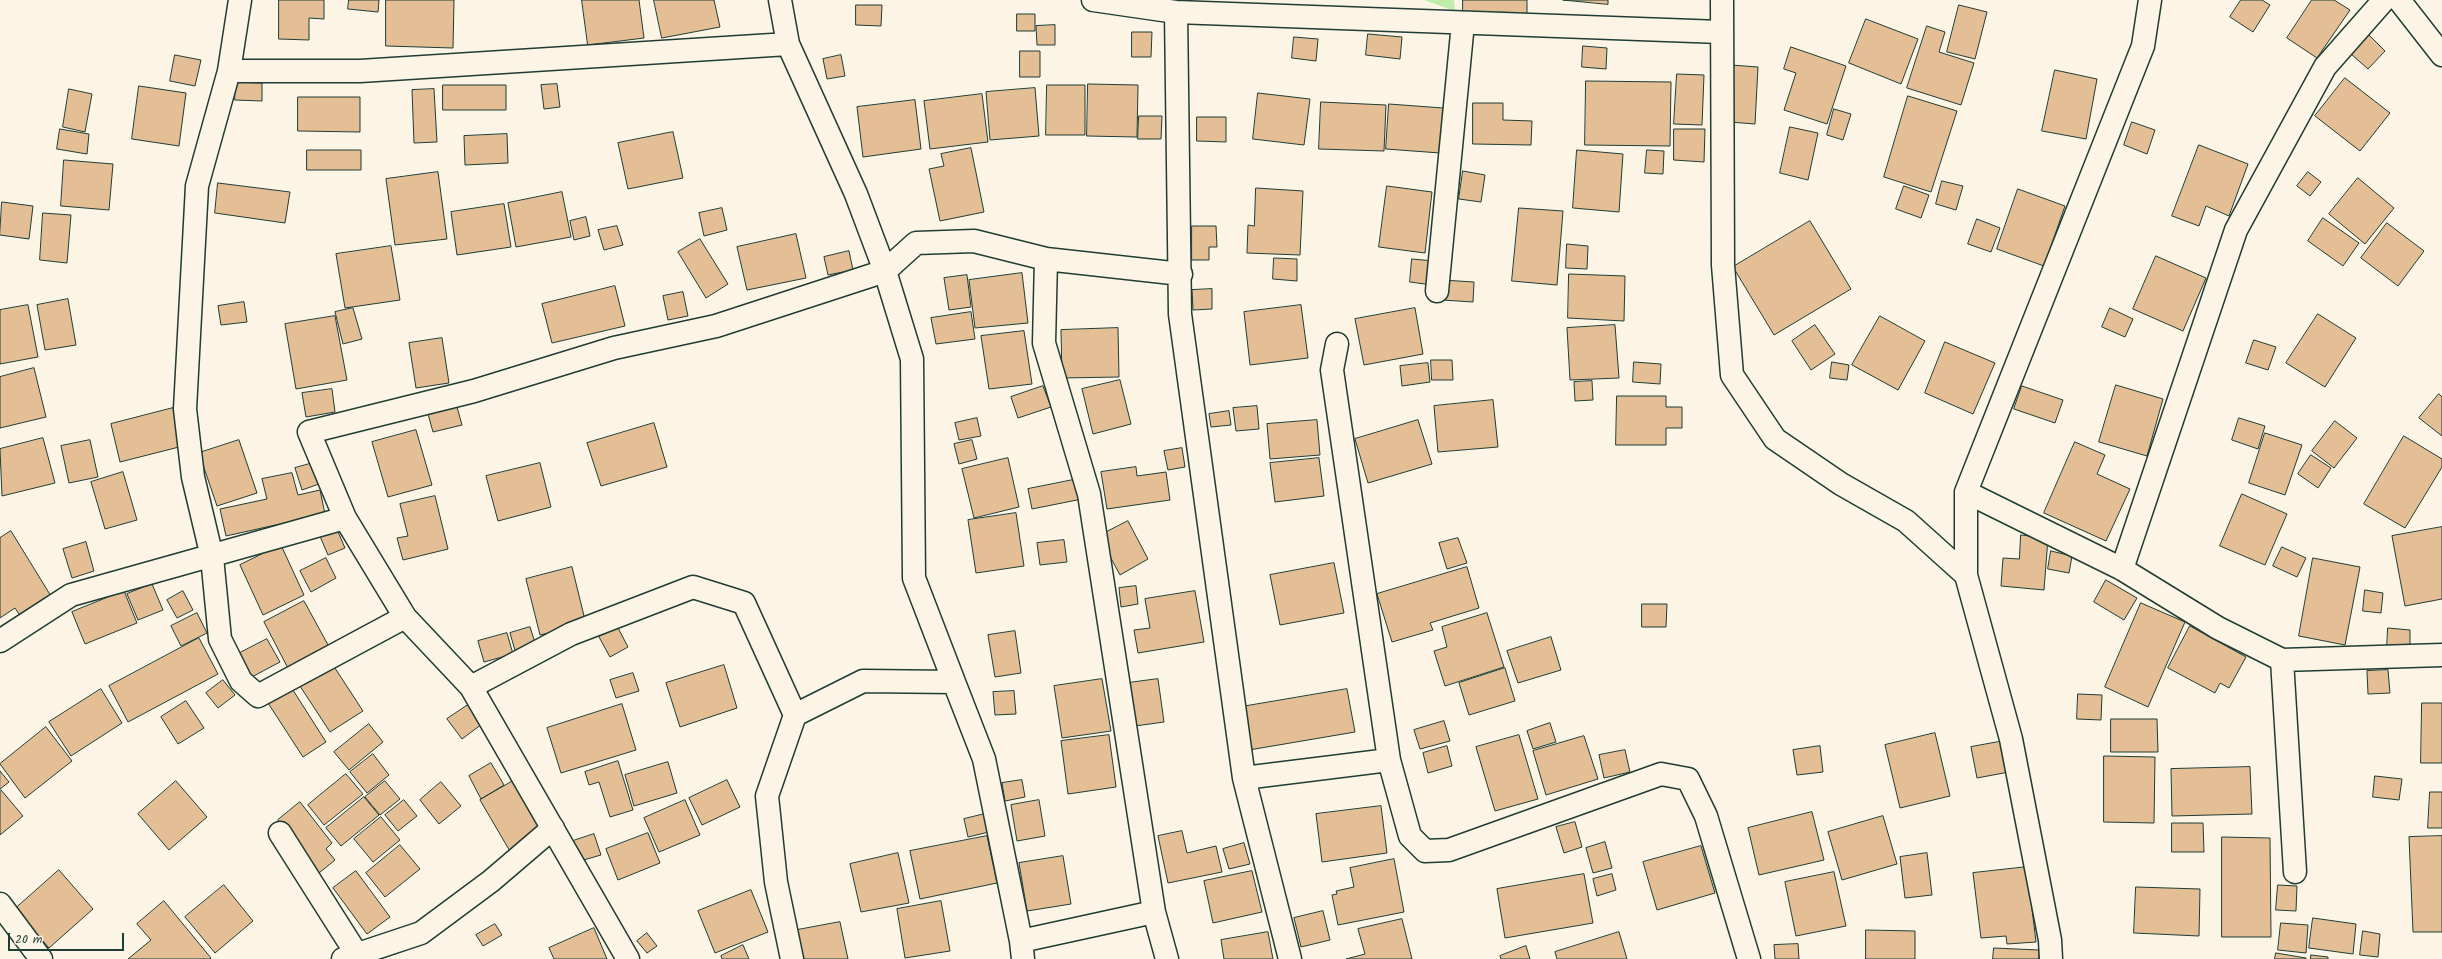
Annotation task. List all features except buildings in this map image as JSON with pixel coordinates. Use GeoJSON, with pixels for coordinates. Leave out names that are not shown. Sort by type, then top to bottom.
{"type":"FeatureCollection","features":[{"type":"Feature","properties":{"kind":"street"},"geometry":{"type":"LineString","coordinates":[[240,0],[230,71],[196,186],[185,409],[193,477],[212,557],[220,639],[241,681],[258,696],[405,616]]}},
{"type":"Feature","properties":{"kind":"street"},"geometry":{"type":"LineString","coordinates":[[780,0],[788,44],[856,194],[885,271],[912,359],[914,578],[984,759],[1022,950],[1154,912]]}},
{"type":"Feature","properties":{"kind":"street"},"geometry":{"type":"LineString","coordinates":[[1093,0],[1176,12],[1371,17],[1463,23],[1721,32]]}},
{"type":"Feature","properties":{"kind":"street"},"geometry":{"type":"LineString","coordinates":[[1722,0],[1723,265],[1732,375],[1776,439],[1841,484],[1906,522],[1966,575]]}},
{"type":"Feature","properties":{"kind":"street"},"geometry":{"type":"LineString","coordinates":[[2051,959],[2050,940],[2011,739],[1966,575],[1966,492],[2142,46],[2150,0]]}},
{"type":"Feature","properties":{"kind":"street"},"geometry":{"type":"LineString","coordinates":[[2122,569],[2236,230],[2325,67],[2384,0]]}},
{"type":"Feature","properties":{"kind":"street"},"geometry":{"type":"LineString","coordinates":[[2399,0],[2442,55]]}},
{"type":"Feature","properties":{"kind":"street"},"geometry":{"type":"LineString","coordinates":[[1176,12],[1181,274],[1180,314],[1244,778],[1290,959]]}},
{"type":"Feature","properties":{"kind":"street"},"geometry":{"type":"LineString","coordinates":[[1437,291],[1463,23]]}},
{"type":"Feature","properties":{"kind":"street"},"geometry":{"type":"LineString","coordinates":[[230,71],[360,71],[788,44]]}},
{"type":"Feature","properties":{"kind":"street"},"geometry":{"type":"LineString","coordinates":[[628,959],[472,688],[405,616],[345,518],[309,432],[474,391],[614,348],[716,326],[885,271],[916,243],[974,241],[1046,259],[1181,274]]}},
{"type":"Feature","properties":{"kind":"street"},"geometry":{"type":"LineString","coordinates":[[1046,259],[1044,343],[1089,494],[1154,912],[1167,959]]}},
{"type":"Feature","properties":{"kind":"street"},"geometry":{"type":"LineString","coordinates":[[1337,344],[1332,370],[1389,760],[1410,836],[1425,851],[1449,850],[1661,774],[1688,779],[1706,816],[1749,959]]}},
{"type":"Feature","properties":{"kind":"street"},"geometry":{"type":"LineString","coordinates":[[1966,492],[2122,569],[2218,628],[2282,660],[2442,654]]}},
{"type":"Feature","properties":{"kind":"street"},"geometry":{"type":"LineString","coordinates":[[0,641],[70,595],[212,557],[345,518]]}},
{"type":"Feature","properties":{"kind":"street"},"geometry":{"type":"LineString","coordinates":[[472,688],[571,634],[693,587],[744,602],[795,715],[767,796],[776,882],[792,959]]}},
{"type":"Feature","properties":{"kind":"street"},"geometry":{"type":"LineString","coordinates":[[2282,660],[2295,872]]}},
{"type":"Feature","properties":{"kind":"street"},"geometry":{"type":"LineString","coordinates":[[795,715],[863,681],[954,682]]}},
{"type":"Feature","properties":{"kind":"street"},"geometry":{"type":"LineString","coordinates":[[1244,778],[1389,760]]}},
{"type":"Feature","properties":{"kind":"street"},"geometry":{"type":"LineString","coordinates":[[280,833],[349,956],[421,933],[491,881],[553,828]]}},
{"type":"Feature","properties":{"kind":"street"},"geometry":{"type":"LineString","coordinates":[[0,904],[41,959]]}},
{"type":"Feature","properties":{"kind":"green space"},"geometry":{"type":"Polygon","coordinates":[[[1424,0],[1454,0],[1455,11],[1424,0]]]}}]}
